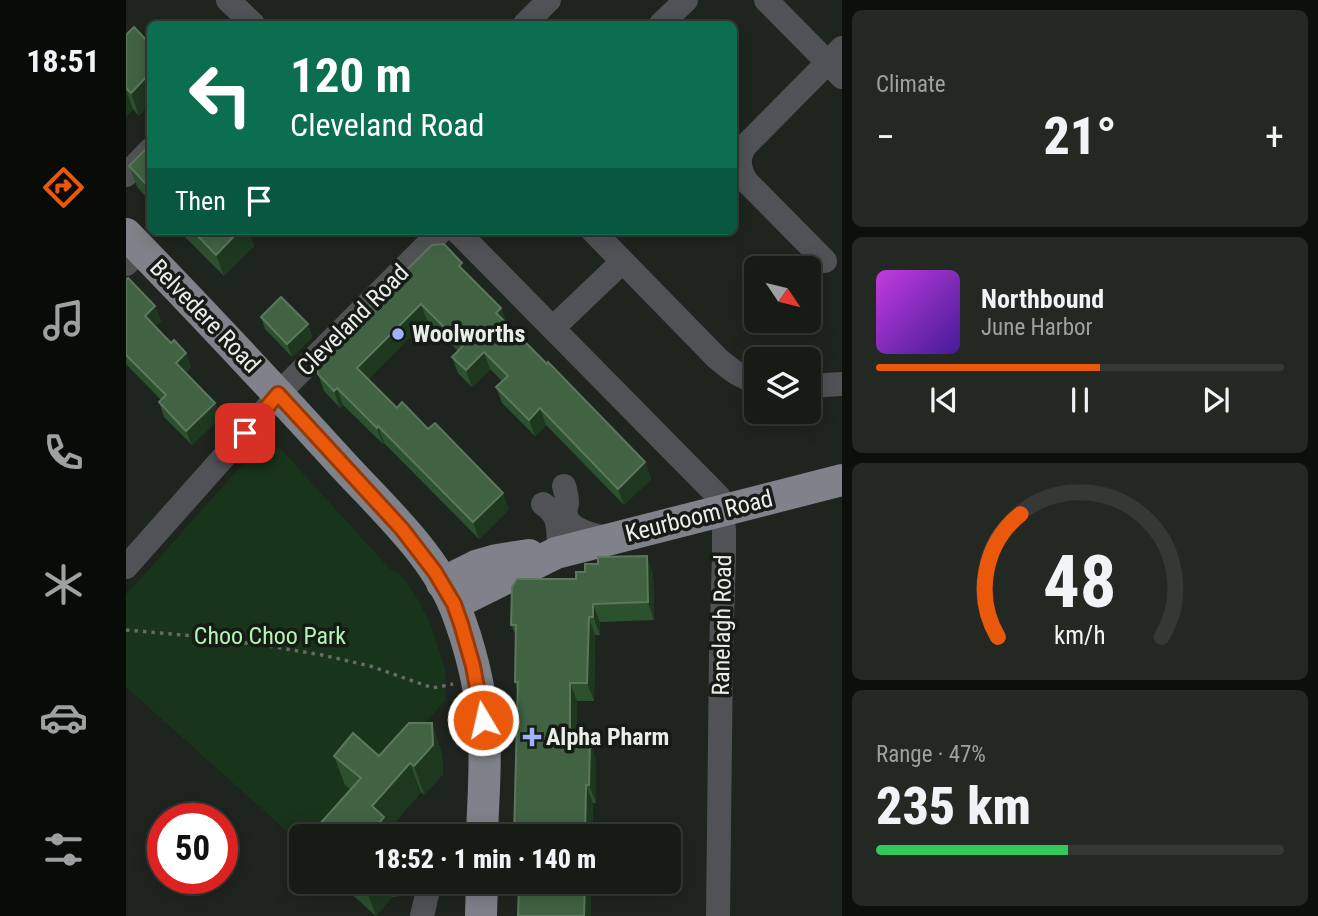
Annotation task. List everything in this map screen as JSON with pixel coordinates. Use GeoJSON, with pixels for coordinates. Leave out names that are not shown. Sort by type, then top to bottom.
{"type":"FeatureCollection","features":[{"type":"Feature","properties":{"kind":"main road","name":"Belvedere Road"},"geometry":{"type":"LineString","coordinates":[[131,249],[180,288],[278,394],[402,529],[428,562],[448,594],[471,657],[483,720],[482,824]]}},
{"type":"Feature","properties":{"kind":"main road","name":"Keurboom Road"},"geometry":{"type":"LineString","coordinates":[[448,594],[559,552],[842,480]]}},
{"type":"Feature","properties":{"kind":"main road"},"geometry":{"type":"LineString","coordinates":[[481,916],[482,894]]}},
{"type":"Feature","properties":{"kind":"street"},"geometry":{"type":"LineString","coordinates":[[228,0],[250,21]]}},
{"type":"Feature","properties":{"kind":"street"},"geometry":{"type":"LineString","coordinates":[[528,21],[549,0]]}},
{"type":"Feature","properties":{"kind":"street"},"geometry":{"type":"LineString","coordinates":[[664,21],[686,0]]}},
{"type":"Feature","properties":{"kind":"street"},"geometry":{"type":"LineString","coordinates":[[766,0],[837,63],[745,146],[739,159],[741,172],[746,181],[825,261]]}},
{"type":"Feature","properties":{"kind":"street"},"geometry":{"type":"LineString","coordinates":[[126,175],[147,153]]}},
{"type":"Feature","properties":{"kind":"street","name":"Cleveland Road"},"geometry":{"type":"LineString","coordinates":[[126,567],[265,412],[278,394],[437,235]]}},
{"type":"Feature","properties":{"kind":"street","name":"Ranelagh Road"},"geometry":{"type":"LineString","coordinates":[[461,235],[718,495],[724,529],[718,916]]}},
{"type":"Feature","properties":{"kind":"street"},"geometry":{"type":"LineString","coordinates":[[597,235],[717,358],[744,378]]}},
{"type":"Feature","properties":{"kind":"street"},"geometry":{"type":"LineString","coordinates":[[558,333],[626,266]]}},
{"type":"Feature","properties":{"kind":"street"},"geometry":{"type":"LineString","coordinates":[[821,385],[842,384]]}},
{"type":"Feature","properties":{"kind":"street"},"geometry":{"type":"LineString","coordinates":[[564,486],[567,519],[594,536],[614,538]]}},
{"type":"Feature","properties":{"kind":"street"},"geometry":{"type":"LineString","coordinates":[[543,504],[557,519],[559,552]]}},
{"type":"Feature","properties":{"kind":"street"},"geometry":{"type":"LineString","coordinates":[[422,916],[427,894]]}},
{"type":"Feature","properties":{"kind":"path"},"geometry":{"type":"LineString","coordinates":[[126,630],[240,642],[322,655],[370,666],[433,688],[454,684]]}},
{"type":"Feature","properties":{"kind":"green space","name":"Choo Choo Park"},"geometry":{"type":"Polygon","coordinates":[[[280,448],[390,569],[400,574],[419,601],[432,628],[445,669],[446,700],[331,824],[289,824],[289,833],[126,687],[126,595],[256,449],[280,448]]]}},
{"type":"Feature","properties":{"kind":"building"},"geometry":{"type":"Polygon","coordinates":[[[134,27],[147,41],[147,76],[131,93],[126,88],[126,35],[134,27]]]}},
{"type":"Feature","properties":{"kind":"building"},"geometry":{"type":"Polygon","coordinates":[[[147,148],[147,185],[129,166],[147,148]]]}},
{"type":"Feature","properties":{"kind":"building"},"geometry":{"type":"Polygon","coordinates":[[[197,235],[235,235],[216,255],[197,235]]]}},
{"type":"Feature","properties":{"kind":"building"},"geometry":{"type":"Polygon","coordinates":[[[444,244],[462,263],[459,266],[501,308],[496,313],[547,364],[548,362],[645,462],[618,489],[540,408],[529,420],[496,387],[508,376],[484,352],[466,370],[452,357],[463,346],[421,304],[357,368],[397,408],[402,402],[428,429],[435,423],[503,493],[473,522],[378,426],[377,428],[337,388],[334,391],[318,374],[315,360],[432,245],[444,244]]]}},
{"type":"Feature","properties":{"kind":"building"},"geometry":{"type":"Polygon","coordinates":[[[128,278],[155,306],[145,316],[171,343],[174,340],[186,353],[176,363],[215,403],[186,431],[159,402],[166,395],[126,355],[128,278]]]}},
{"type":"Feature","properties":{"kind":"building"},"geometry":{"type":"Polygon","coordinates":[[[281,297],[308,324],[287,344],[261,317],[281,297]]]}},
{"type":"Feature","properties":{"kind":"building"},"geometry":{"type":"Polygon","coordinates":[[[647,556],[648,602],[593,604],[593,617],[589,617],[587,683],[570,683],[570,741],[590,741],[585,824],[514,824],[518,682],[515,682],[516,625],[511,625],[512,587],[517,579],[576,579],[576,572],[585,572],[585,564],[598,564],[598,557],[647,556]]]}},
{"type":"Feature","properties":{"kind":"building"},"geometry":{"type":"Polygon","coordinates":[[[409,723],[432,723],[433,745],[414,766],[410,763],[372,806],[384,817],[378,824],[320,824],[361,778],[334,756],[353,733],[379,756],[409,723]]]}},
{"type":"Feature","properties":{"kind":"building"},"geometry":{"type":"Polygon","coordinates":[[[519,894],[585,894],[584,916],[518,916],[519,894]]]}},
{"type":"Feature","properties":{"kind":"place","name":"Woolworths"},"geometry":{"type":"Point","coordinates":[398,334]}},
{"type":"Feature","properties":{"kind":"place","name":"Alpha Pharm"},"geometry":{"type":"Point","coordinates":[532,737]}},
{"type":"Feature","properties":{"kind":"route"},"geometry":{"type":"LineString","coordinates":[[245,433],[278,394],[412,541],[454,604],[469,649],[483,720]]}}]}
